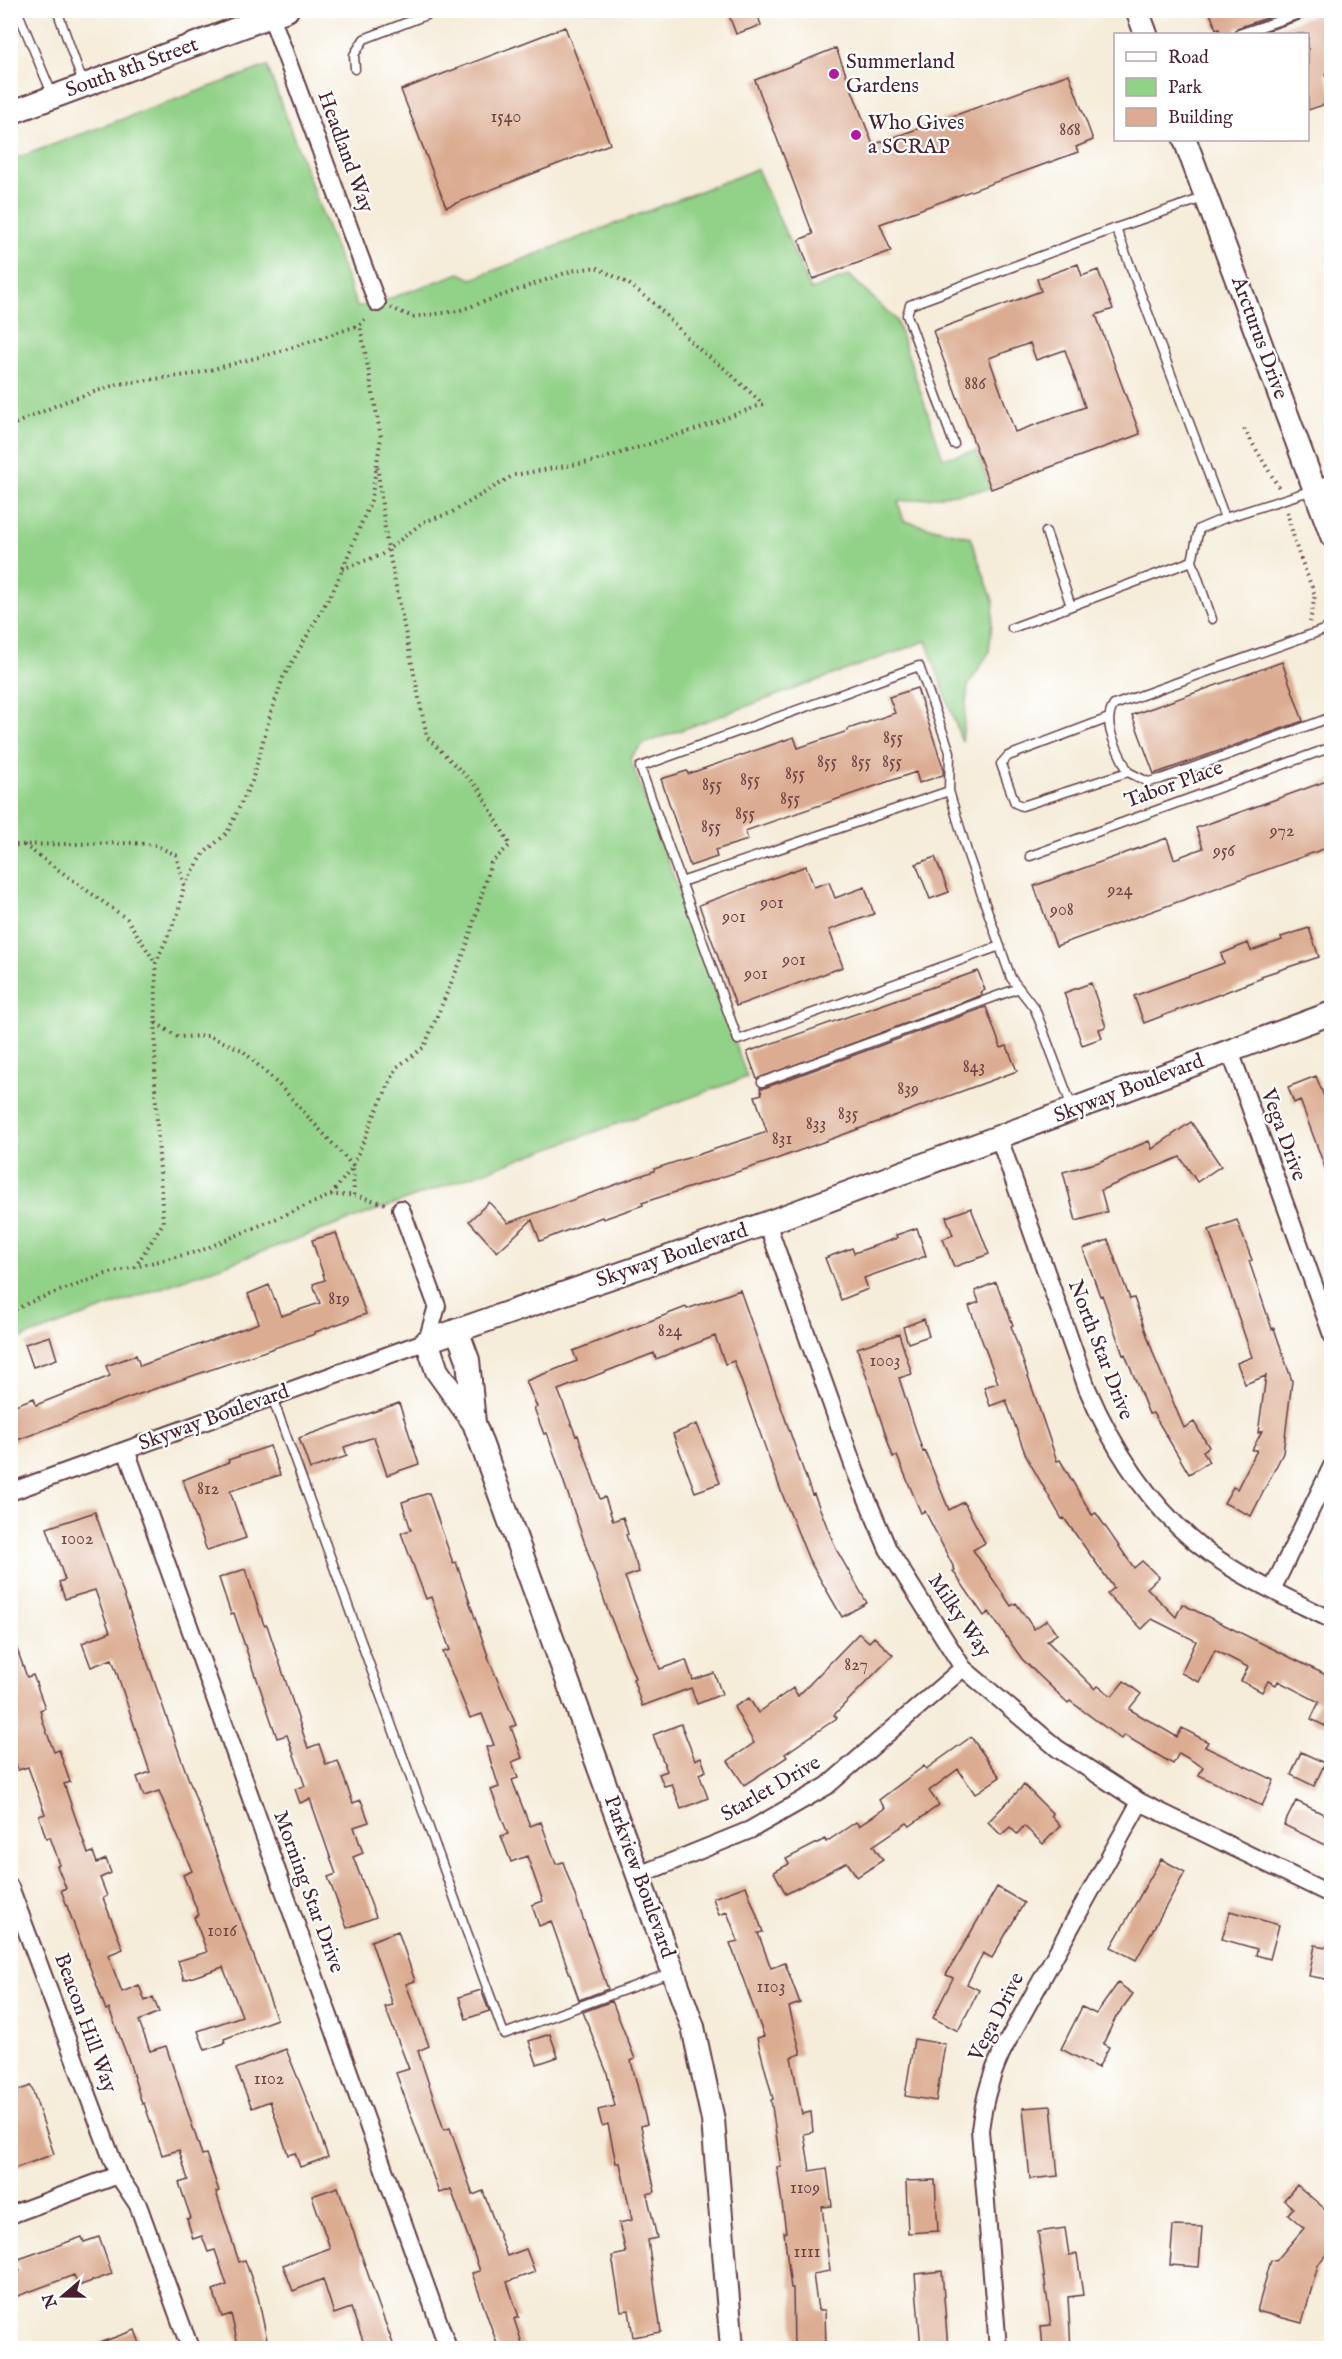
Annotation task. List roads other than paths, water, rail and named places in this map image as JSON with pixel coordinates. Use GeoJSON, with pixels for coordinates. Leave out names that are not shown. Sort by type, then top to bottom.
{"type":"FeatureCollection","features":[{"type":"Feature","properties":{"kind":"street"},"geometry":{"type":"LineString","coordinates":[[1137,10],[1146,33]]}},
{"type":"Feature","properties":{"kind":"street","name":"South 8th Street"},"geometry":{"type":"LineString","coordinates":[[10,113],[279,14]]}},
{"type":"Feature","properties":{"kind":"street","name":"Headland Way"},"geometry":{"type":"LineString","coordinates":[[279,14],[377,303]]}},
{"type":"Feature","properties":{"kind":"street","name":"Arcturus Drive"},"geometry":{"type":"LineString","coordinates":[[1185,141],[1323,486],[1332,536]]}},
{"type":"Feature","properties":{"kind":"street","name":"Skyway Boulevard"},"geometry":{"type":"LineString","coordinates":[[10,1492],[457,1330],[767,1223],[1332,1013]]}},
{"type":"Feature","properties":{"kind":"street","name":"Vega Drive"},"geometry":{"type":"LineString","coordinates":[[1230,1051],[1332,1335]]}},
{"type":"Feature","properties":{"kind":"street","name":"North Star Drive"},"geometry":{"type":"LineString","coordinates":[[999,1138],[1087,1388],[1100,1420],[1118,1451],[1154,1503],[1177,1526],[1229,1567],[1332,1620]]}},
{"type":"Feature","properties":{"kind":"street"},"geometry":{"type":"LineString","coordinates":[[401,1209],[437,1306],[427,1341]]}},
{"type":"Feature","properties":{"kind":"street","name":"Milky Way"},"geometry":{"type":"LineString","coordinates":[[767,1223],[856,1473],[888,1549],[963,1668],[1058,1749],[1140,1802],[1332,1895]]}},
{"type":"Feature","properties":{"kind":"street","name":"Parkview Boulevard"},"geometry":{"type":"LineString","coordinates":[[457,1330],[468,1360],[474,1423],[693,2028],[712,2120],[732,2349]]}},
{"type":"Feature","properties":{"kind":"street","name":"Parkview Boulevard"},"geometry":{"type":"LineString","coordinates":[[427,1341],[437,1371],[474,1423]]}},
{"type":"Feature","properties":{"kind":"street","name":"Morning Star Drive"},"geometry":{"type":"LineString","coordinates":[[126,1450],[448,2349]]}},
{"type":"Feature","properties":{"kind":"street"},"geometry":{"type":"LineString","coordinates":[[1272,1590],[1332,1466]]}},
{"type":"Feature","properties":{"kind":"street","name":"Starlet Drive"},"geometry":{"type":"LineString","coordinates":[[639,1875],[750,1830],[827,1786],[963,1668]]}},
{"type":"Feature","properties":{"kind":"street","name":"Vega Drive"},"geometry":{"type":"LineString","coordinates":[[998,2349],[980,2130],[984,2098],[997,2060],[1140,1802]]}},
{"type":"Feature","properties":{"kind":"street","name":"Beacon Hill Way"},"geometry":{"type":"LineString","coordinates":[[10,1887],[118,2175],[138,2205],[190,2349]]}},
{"type":"Feature","properties":{"kind":"street"},"geometry":{"type":"LineString","coordinates":[[10,2215],[118,2175]]}},
{"type":"Feature","properties":{"kind":"lane"},"geometry":{"type":"LineString","coordinates":[[17,10],[54,97]]}},
{"type":"Feature","properties":{"kind":"lane"},"geometry":{"type":"LineString","coordinates":[[57,10],[84,86]]}},
{"type":"Feature","properties":{"kind":"lane"},"geometry":{"type":"LineString","coordinates":[[355,69],[354,55],[364,39],[439,10]]}},
{"type":"Feature","properties":{"kind":"lane"},"geometry":{"type":"LineString","coordinates":[[1242,33],[1309,10]]}},
{"type":"Feature","properties":{"kind":"lane"},"geometry":{"type":"LineString","coordinates":[[954,444],[907,315],[910,305],[1116,228],[1207,197]]}},
{"type":"Feature","properties":{"kind":"lane"},"geometry":{"type":"LineString","coordinates":[[1116,228],[1225,518]]}},
{"type":"Feature","properties":{"kind":"lane"},"geometry":{"type":"LineString","coordinates":[[1212,618],[1192,561],[1199,529],[1225,518],[1323,486]]}},
{"type":"Feature","properties":{"kind":"lane"},"geometry":{"type":"LineString","coordinates":[[1046,532],[1071,606]]}},
{"type":"Feature","properties":{"kind":"lane"},"geometry":{"type":"LineString","coordinates":[[1012,628],[1192,561]]}},
{"type":"Feature","properties":{"kind":"lane"},"geometry":{"type":"LineString","coordinates":[[1332,627],[1114,705],[1109,712],[1109,726],[1128,772],[1148,782],[1332,717]]}},
{"type":"Feature","properties":{"kind":"lane"},"geometry":{"type":"LineString","coordinates":[[1000,946],[738,1040],[640,767],[919,666],[950,752],[949,791],[1011,978],[1035,1009],[1073,1110]]}},
{"type":"Feature","properties":{"kind":"lane"},"geometry":{"type":"LineString","coordinates":[[1109,717],[1008,756],[1001,764],[1015,803],[1022,807],[1128,772]]}},
{"type":"Feature","properties":{"kind":"lane","name":"Tabor Place"},"geometry":{"type":"LineString","coordinates":[[1030,856],[1332,747]]}},
{"type":"Feature","properties":{"kind":"lane"},"geometry":{"type":"LineString","coordinates":[[681,882],[949,791]]}},
{"type":"Feature","properties":{"kind":"lane"},"geometry":{"type":"LineString","coordinates":[[762,1082],[1019,988]]}},
{"type":"Feature","properties":{"kind":"lane"},"geometry":{"type":"LineString","coordinates":[[272,1397],[504,2034],[674,1972]]}},
{"type":"Feature","properties":{"kind":"place","name":"Summerland Gardens"},"geometry":{"type":"Point","coordinates":[834,74]}},
{"type":"Feature","properties":{"kind":"place","name":"Who Gives a SCRAP"},"geometry":{"type":"Point","coordinates":[856,135]}}]}
